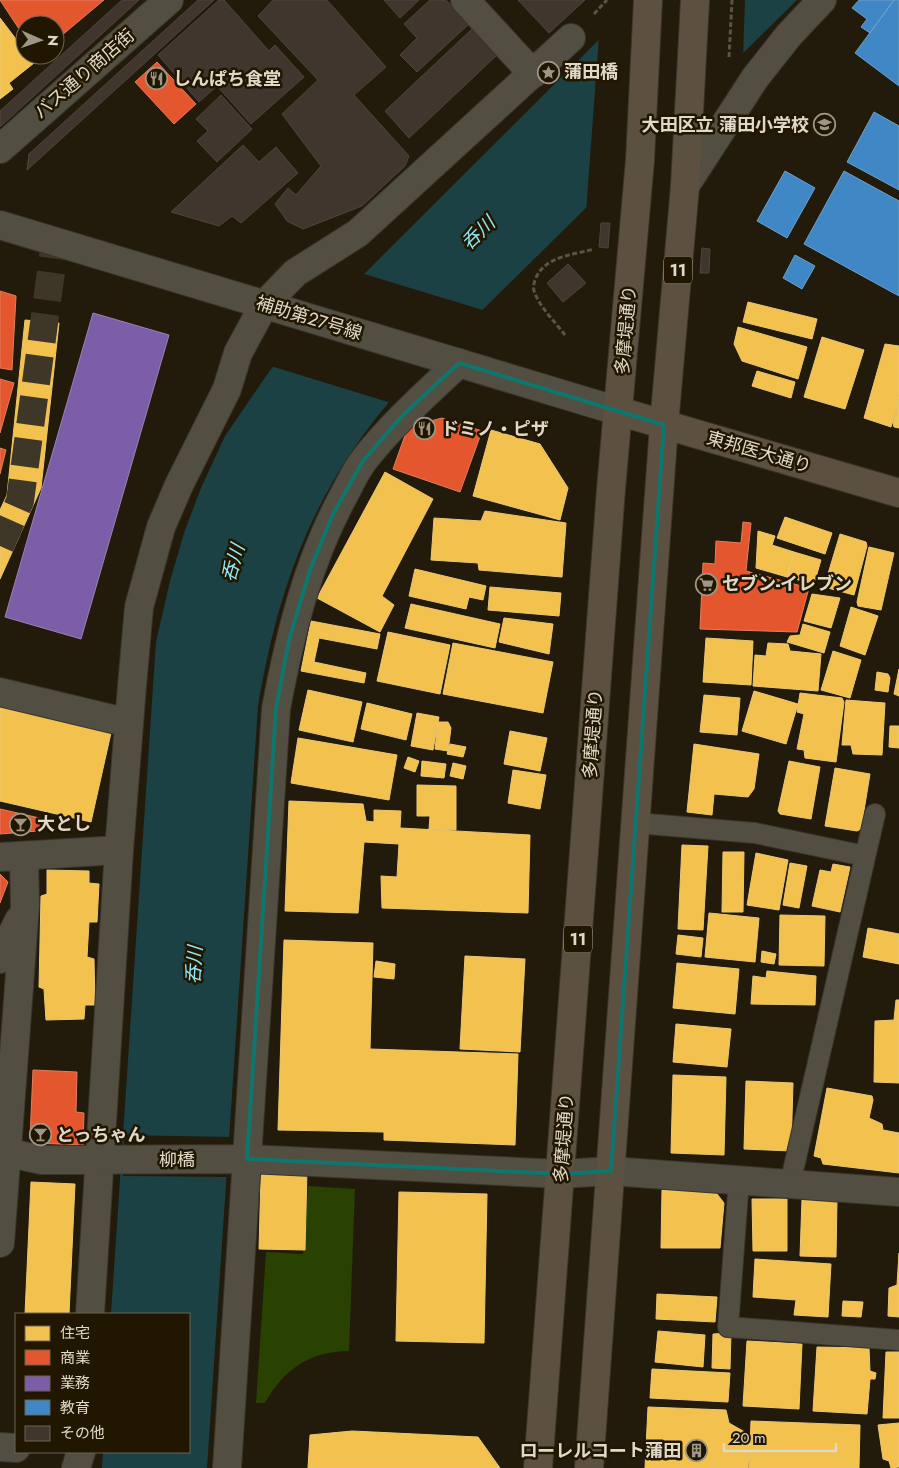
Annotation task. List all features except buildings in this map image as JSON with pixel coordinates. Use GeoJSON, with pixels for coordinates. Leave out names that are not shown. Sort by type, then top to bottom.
{"type":"FeatureCollection","features":[{"type":"Feature","properties":{"kind":"main road","name":"多摩堤通り"},"geometry":{"type":"LineString","coordinates":[[538,1468],[618,411],[640,160],[648,0]]}},
{"type":"Feature","properties":{"kind":"main road","name":"11"},"geometry":{"type":"LineString","coordinates":[[589,1468],[664,425],[685,186],[695,0]]}},
{"type":"Feature","properties":{"kind":"main road","name":"東邦医大通り"},"geometry":{"type":"LineString","coordinates":[[618,411],[899,493]]}},
{"type":"Feature","properties":{"kind":"street","name":"バス通り商店街"},"geometry":{"type":"LineString","coordinates":[[0,149],[169,0]]}},
{"type":"Feature","properties":{"kind":"street"},"geometry":{"type":"LineString","coordinates":[[465,0],[533,74]]}},
{"type":"Feature","properties":{"kind":"street"},"geometry":{"type":"LineString","coordinates":[[685,186],[755,78],[789,35],[822,0]]}},
{"type":"Feature","properties":{"kind":"street"},"geometry":{"type":"LineString","coordinates":[[90,1313],[108,1160],[119,850],[129,723],[140,607],[161,527],[178,485],[227,389],[238,354],[264,305],[295,273],[358,233],[571,38]]}},
{"type":"Feature","properties":{"kind":"street","name":"補助第27号線"},"geometry":{"type":"LineString","coordinates":[[0,225],[618,411]]}},
{"type":"Feature","properties":{"kind":"street"},"geometry":{"type":"LineString","coordinates":[[226,1468],[242,1160],[276,709],[289,640],[314,562],[334,514],[363,461],[454,361]]}},
{"type":"Feature","properties":{"kind":"street"},"geometry":{"type":"LineString","coordinates":[[0,692],[129,723]]}},
{"type":"Feature","properties":{"kind":"street"},"geometry":{"type":"LineString","coordinates":[[0,1243],[4,1153],[25,906],[12,857],[119,850]]}},
{"type":"Feature","properties":{"kind":"street"},"geometry":{"type":"LineString","coordinates":[[0,959],[25,906]]}},
{"type":"Feature","properties":{"kind":"street","name":"柳橋"},"geometry":{"type":"LineString","coordinates":[[4,1153],[42,1160],[242,1160],[561,1174],[611,1171],[899,1192]]}},
{"type":"Feature","properties":{"kind":"street"},"geometry":{"type":"LineString","coordinates":[[0,1447],[15,1448]]}},
{"type":"Feature","properties":{"kind":"street"},"geometry":{"type":"LineString","coordinates":[[76,1468],[81,1453]]}},
{"type":"Feature","properties":{"kind":"lane"},"geometry":{"type":"LineString","coordinates":[[790,1184],[875,814]]}},
{"type":"Feature","properties":{"kind":"lane"},"geometry":{"type":"LineString","coordinates":[[636,823],[755,833],[865,856]]}},
{"type":"Feature","properties":{"kind":"lane"},"geometry":{"type":"LineString","coordinates":[[740,1180],[728,1327],[899,1340]]}},
{"type":"Feature","properties":{"kind":"path"},"geometry":{"type":"LineString","coordinates":[[729,58],[732,0]]}},
{"type":"Feature","properties":{"kind":"path"},"geometry":{"type":"LineString","coordinates":[[565,336],[537,298],[533,289],[535,282],[542,268],[548,263],[594,249]]}},
{"type":"Feature","properties":{"kind":"highlighted area"},"geometry":{"type":"Polygon","coordinates":[[[459,363],[664,425],[611,1171],[561,1174],[247,1159],[276,709],[289,640],[310,570],[333,514],[363,461],[402,416],[459,363]]]}},
{"type":"Feature","properties":{"kind":"green space"},"geometry":{"type":"Polygon","coordinates":[[[308,1186],[355,1189],[349,1351],[322,1354],[299,1365],[280,1381],[265,1403],[256,1403],[266,1252],[303,1254],[308,1186]]]}},
{"type":"Feature","properties":{"kind":"water","name":"呑川"},"geometry":{"type":"Polygon","coordinates":[[[639,0],[797,0],[390,401],[339,471],[319,507],[302,544],[288,582],[266,663],[258,706],[207,1468],[102,1468],[103,1453],[190,1453],[190,1313],[111,1313],[156,642],[170,581],[184,533],[201,488],[225,436],[271,369],[639,0]]]}},
{"type":"Feature","properties":{"kind":"pier"},"geometry":{"type":"Polygon","coordinates":[[[635,0],[745,0],[743,57],[586,212],[599,36],[635,0]]]}},
{"type":"Feature","properties":{"kind":"pier"},"geometry":{"type":"Polygon","coordinates":[[[361,273],[486,311],[391,403],[271,366],[361,273]]]}},
{"type":"Feature","properties":{"kind":"pier"},"geometry":{"type":"Polygon","coordinates":[[[124,1135],[231,1137],[228,1177],[123,1176],[124,1135]]]}},
{"type":"Feature","properties":{"kind":"tunnel"},"geometry":{"type":"LineString","coordinates":[[0,546],[20,501],[55,242]]}},
{"type":"Feature","properties":{"kind":"place","name":"蒲田橋"},"geometry":{"type":"Point","coordinates":[548,72]}},
{"type":"Feature","properties":{"kind":"place","name":"しんぱち食堂"},"geometry":{"type":"Point","coordinates":[157,79]}},
{"type":"Feature","properties":{"kind":"place","name":"大田区立 蒲田小学校"},"geometry":{"type":"Point","coordinates":[825,125]}},
{"type":"Feature","properties":{"kind":"place","name":"ドミノ・ピザ"},"geometry":{"type":"Point","coordinates":[425,429]}},
{"type":"Feature","properties":{"kind":"place","name":"セブン-イレブン"},"geometry":{"type":"Point","coordinates":[706,584]}},
{"type":"Feature","properties":{"kind":"place","name":"大とし"},"geometry":{"type":"Point","coordinates":[21,824]}},
{"type":"Feature","properties":{"kind":"place","name":"とっちゃん"},"geometry":{"type":"Point","coordinates":[40,1135]}},
{"type":"Feature","properties":{"kind":"place","name":"ローレルコート蒲田"},"geometry":{"type":"Point","coordinates":[697,1451]}}]}
